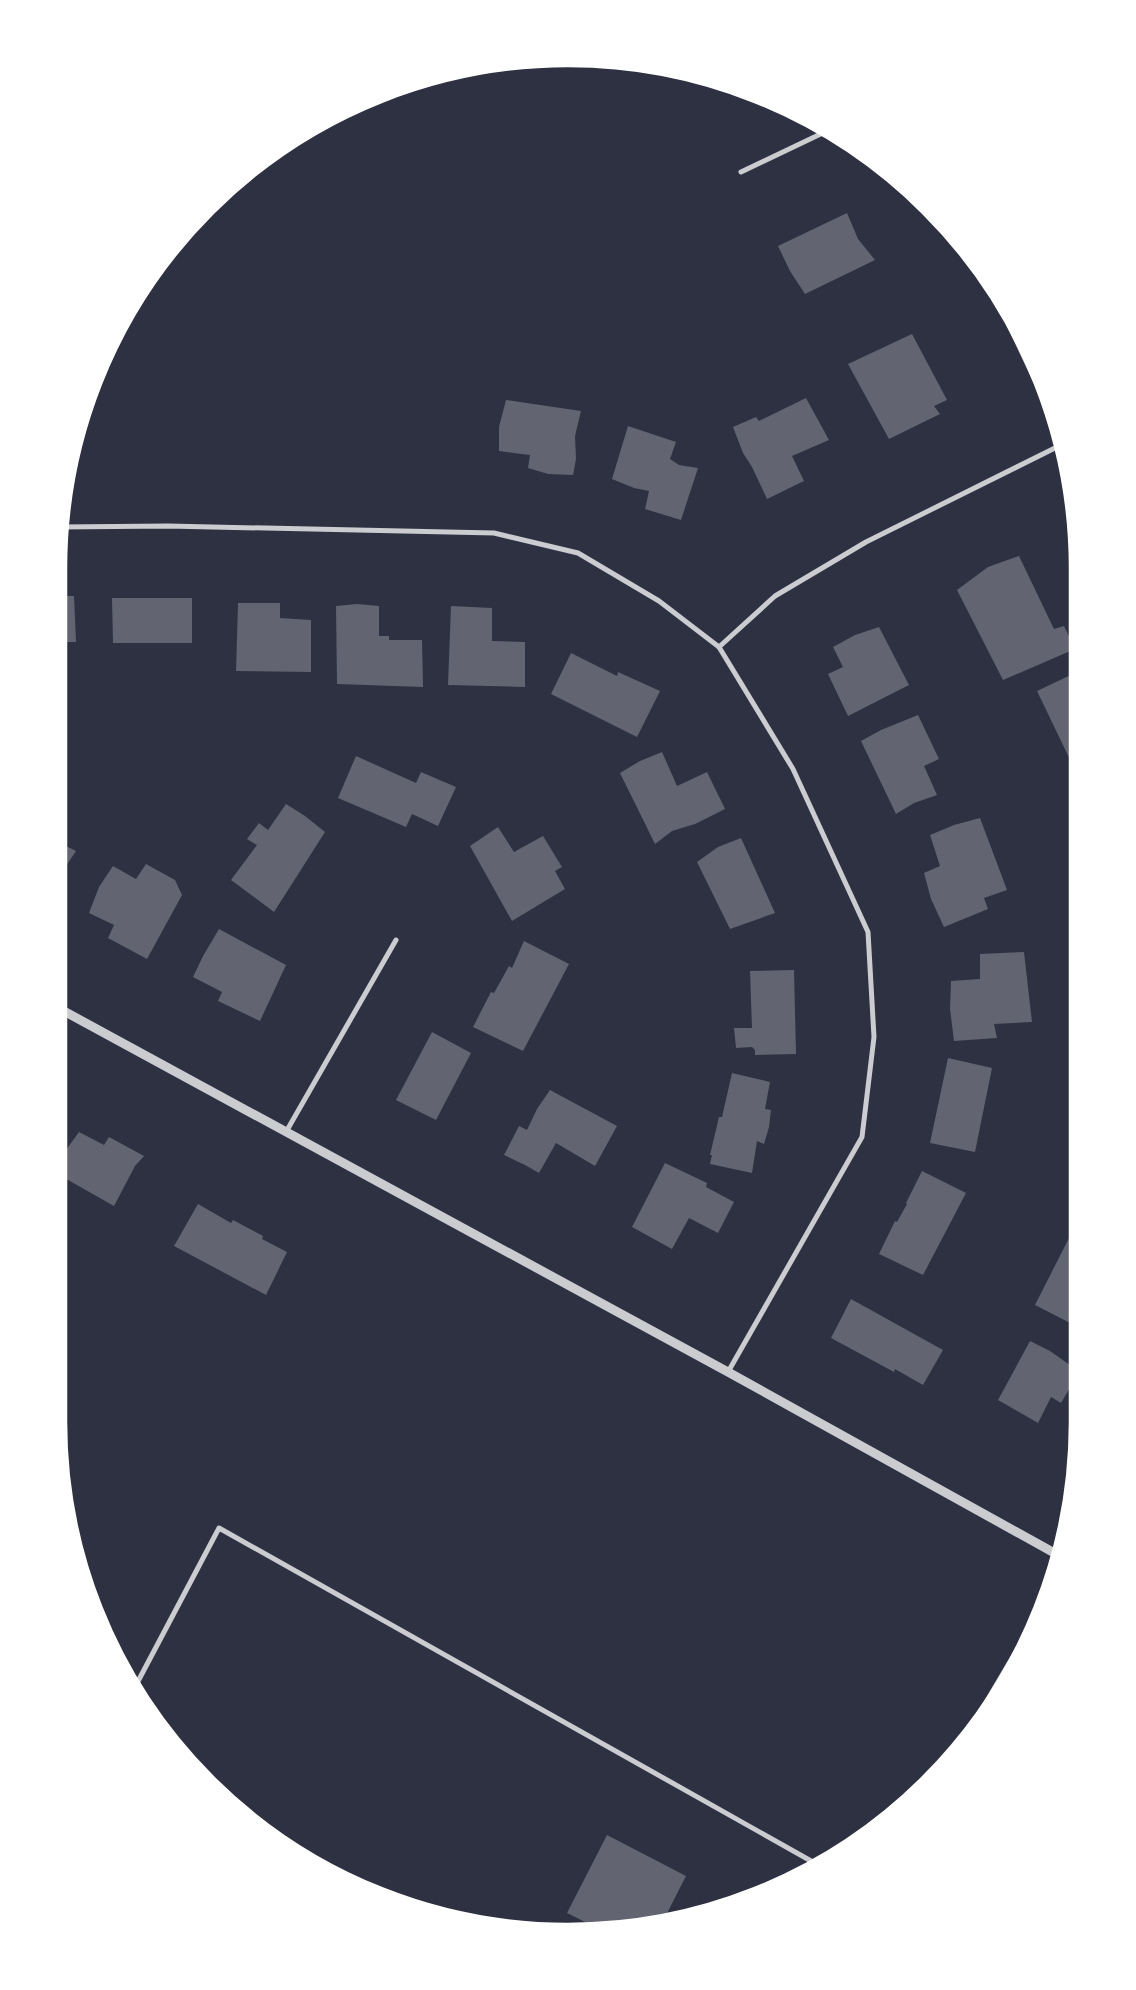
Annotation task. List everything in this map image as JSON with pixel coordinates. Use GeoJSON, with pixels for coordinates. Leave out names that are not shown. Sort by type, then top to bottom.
{"type":"FeatureCollection","features":[{"type":"Feature","properties":{"kind":"street"},"geometry":{"type":"LineString","coordinates":[[741,172],[821,134]]}},
{"type":"Feature","properties":{"kind":"street"},"geometry":{"type":"LineString","coordinates":[[719,647],[775,596],[866,542],[1055,448]]}},
{"type":"Feature","properties":{"kind":"street"},"geometry":{"type":"LineString","coordinates":[[68,527],[178,526],[494,533],[578,553],[659,601],[719,647],[793,769],[868,932],[874,1038],[862,1137],[728,1372]]}},
{"type":"Feature","properties":{"kind":"street"},"geometry":{"type":"LineString","coordinates":[[286,1132],[396,940]]}},
{"type":"Feature","properties":{"kind":"street"},"geometry":{"type":"LineString","coordinates":[[66,1012],[728,1372],[1053,1552]]}},
{"type":"Feature","properties":{"kind":"street"},"geometry":{"type":"LineString","coordinates":[[138,1681],[219,1528],[811,1861]]}},
{"type":"Feature","properties":{"kind":"building"},"geometry":{"type":"Polygon","coordinates":[[[847,213],[858,239],[875,260],[805,294],[790,271],[778,246],[847,213]]]}},
{"type":"Feature","properties":{"kind":"building"},"geometry":{"type":"Polygon","coordinates":[[[912,334],[947,400],[934,406],[940,414],[889,439],[848,364],[912,334]]]}},
{"type":"Feature","properties":{"kind":"building"},"geometry":{"type":"Polygon","coordinates":[[[806,398],[829,440],[792,456],[804,481],[767,499],[752,467],[743,453],[733,427],[756,417],[759,421],[806,398]]]}},
{"type":"Feature","properties":{"kind":"building"},"geometry":{"type":"Polygon","coordinates":[[[506,400],[581,411],[575,436],[576,459],[573,475],[548,474],[528,468],[530,455],[499,451],[499,427],[506,400]]]}},
{"type":"Feature","properties":{"kind":"building"},"geometry":{"type":"Polygon","coordinates":[[[628,426],[676,442],[670,459],[679,465],[698,468],[681,520],[645,509],[649,491],[634,488],[612,479],[628,426]]]}},
{"type":"Feature","properties":{"kind":"building"},"geometry":{"type":"Polygon","coordinates":[[[1019,556],[1054,629],[1064,626],[1070,639],[1070,651],[1003,680],[957,590],[988,567],[1019,556]]]}},
{"type":"Feature","properties":{"kind":"building"},"geometry":{"type":"Polygon","coordinates":[[[66,596],[74,596],[76,642],[66,642],[66,596]]]}},
{"type":"Feature","properties":{"kind":"building"},"geometry":{"type":"Polygon","coordinates":[[[112,598],[192,598],[192,643],[113,643],[112,598]]]}},
{"type":"Feature","properties":{"kind":"building"},"geometry":{"type":"Polygon","coordinates":[[[238,603],[280,603],[280,618],[311,620],[311,672],[236,671],[238,603]]]}},
{"type":"Feature","properties":{"kind":"building"},"geometry":{"type":"Polygon","coordinates":[[[357,604],[379,606],[379,636],[389,636],[389,640],[422,640],[423,687],[337,684],[336,606],[357,604]]]}},
{"type":"Feature","properties":{"kind":"building"},"geometry":{"type":"Polygon","coordinates":[[[451,606],[492,608],[492,641],[525,642],[525,687],[448,685],[451,606]]]}},
{"type":"Feature","properties":{"kind":"building"},"geometry":{"type":"Polygon","coordinates":[[[879,627],[909,685],[848,716],[828,674],[843,667],[833,647],[855,635],[879,627]]]}},
{"type":"Feature","properties":{"kind":"building"},"geometry":{"type":"Polygon","coordinates":[[[571,653],[617,676],[618,672],[660,691],[637,737],[551,694],[571,653]]]}},
{"type":"Feature","properties":{"kind":"building"},"geometry":{"type":"Polygon","coordinates":[[[1070,675],[1070,760],[1037,691],[1070,675]]]}},
{"type":"Feature","properties":{"kind":"building"},"geometry":{"type":"Polygon","coordinates":[[[918,715],[939,759],[924,766],[937,795],[914,803],[896,814],[861,741],[881,730],[918,715]]]}},
{"type":"Feature","properties":{"kind":"building"},"geometry":{"type":"Polygon","coordinates":[[[662,752],[677,786],[707,772],[725,809],[695,824],[672,831],[655,844],[620,773],[640,761],[662,752]]]}},
{"type":"Feature","properties":{"kind":"building"},"geometry":{"type":"Polygon","coordinates":[[[356,756],[416,783],[421,772],[456,787],[438,826],[412,814],[406,827],[338,798],[356,756]]]}},
{"type":"Feature","properties":{"kind":"building"},"geometry":{"type":"Polygon","coordinates":[[[286,804],[325,832],[274,912],[231,880],[257,845],[247,839],[259,823],[268,830],[286,804]]]}},
{"type":"Feature","properties":{"kind":"building"},"geometry":{"type":"Polygon","coordinates":[[[980,818],[1007,890],[984,898],[988,909],[944,927],[931,899],[924,873],[940,866],[930,835],[954,825],[980,818]]]}},
{"type":"Feature","properties":{"kind":"building"},"geometry":{"type":"Polygon","coordinates":[[[498,827],[514,852],[543,836],[562,867],[555,871],[565,889],[512,921],[470,846],[498,827]]]}},
{"type":"Feature","properties":{"kind":"building"},"geometry":{"type":"Polygon","coordinates":[[[741,838],[775,913],[730,929],[697,862],[718,847],[741,838]]]}},
{"type":"Feature","properties":{"kind":"building"},"geometry":{"type":"Polygon","coordinates":[[[66,846],[76,851],[66,866],[66,846]]]}},
{"type":"Feature","properties":{"kind":"building"},"geometry":{"type":"Polygon","coordinates":[[[146,864],[175,880],[182,895],[147,959],[108,938],[114,925],[89,913],[99,887],[113,866],[136,879],[146,864]]]}},
{"type":"Feature","properties":{"kind":"building"},"geometry":{"type":"Polygon","coordinates":[[[219,929],[286,965],[260,1021],[218,1001],[222,992],[193,977],[219,929]]]}},
{"type":"Feature","properties":{"kind":"building"},"geometry":{"type":"Polygon","coordinates":[[[524,941],[569,964],[523,1051],[473,1027],[491,992],[494,993],[509,966],[512,968],[524,941]]]}},
{"type":"Feature","properties":{"kind":"building"},"geometry":{"type":"Polygon","coordinates":[[[1024,952],[1032,1022],[994,1024],[997,1038],[954,1041],[950,1009],[951,981],[980,979],[980,954],[1024,952]]]}},
{"type":"Feature","properties":{"kind":"building"},"geometry":{"type":"Polygon","coordinates":[[[794,970],[796,1054],[755,1055],[755,1050],[752,1047],[736,1048],[734,1028],[752,1028],[750,971],[794,970]]]}},
{"type":"Feature","properties":{"kind":"building"},"geometry":{"type":"Polygon","coordinates":[[[432,1032],[471,1053],[436,1120],[396,1100],[432,1032]]]}},
{"type":"Feature","properties":{"kind":"building"},"geometry":{"type":"Polygon","coordinates":[[[948,1058],[992,1068],[975,1152],[930,1143],[948,1058]]]}},
{"type":"Feature","properties":{"kind":"building"},"geometry":{"type":"Polygon","coordinates":[[[732,1073],[770,1082],[765,1109],[771,1110],[769,1127],[764,1144],[757,1141],[752,1173],[710,1164],[712,1155],[710,1155],[719,1117],[722,1117],[732,1073]]]}},
{"type":"Feature","properties":{"kind":"building"},"geometry":{"type":"Polygon","coordinates":[[[550,1090],[617,1126],[595,1166],[556,1143],[539,1173],[504,1155],[519,1126],[527,1130],[537,1109],[550,1090]]]}},
{"type":"Feature","properties":{"kind":"building"},"geometry":{"type":"Polygon","coordinates":[[[79,1132],[104,1145],[109,1137],[144,1156],[135,1166],[114,1206],[66,1179],[66,1150],[79,1132]]]}},
{"type":"Feature","properties":{"kind":"building"},"geometry":{"type":"Polygon","coordinates":[[[665,1163],[707,1183],[706,1187],[734,1202],[718,1233],[689,1218],[672,1249],[632,1227],[665,1163]]]}},
{"type":"Feature","properties":{"kind":"building"},"geometry":{"type":"Polygon","coordinates":[[[922,1171],[966,1193],[923,1275],[879,1254],[895,1221],[897,1222],[907,1204],[922,1171]]]}},
{"type":"Feature","properties":{"kind":"building"},"geometry":{"type":"Polygon","coordinates":[[[198,1204],[231,1223],[233,1220],[263,1236],[262,1239],[287,1252],[266,1295],[174,1246],[198,1204]]]}},
{"type":"Feature","properties":{"kind":"building"},"geometry":{"type":"Polygon","coordinates":[[[1069,1238],[1070,1238],[1070,1323],[1035,1305],[1069,1238]]]}},
{"type":"Feature","properties":{"kind":"building"},"geometry":{"type":"Polygon","coordinates":[[[851,1299],[943,1350],[923,1385],[895,1369],[894,1372],[831,1338],[851,1299]]]}},
{"type":"Feature","properties":{"kind":"building"},"geometry":{"type":"Polygon","coordinates":[[[1030,1341],[1050,1351],[1070,1365],[1070,1388],[1061,1403],[1051,1397],[1038,1423],[998,1400],[1030,1341]]]}},
{"type":"Feature","properties":{"kind":"building"},"geometry":{"type":"Polygon","coordinates":[[[607,1835],[686,1876],[667,1914],[588,1923],[567,1913],[607,1835]]]}}]}
